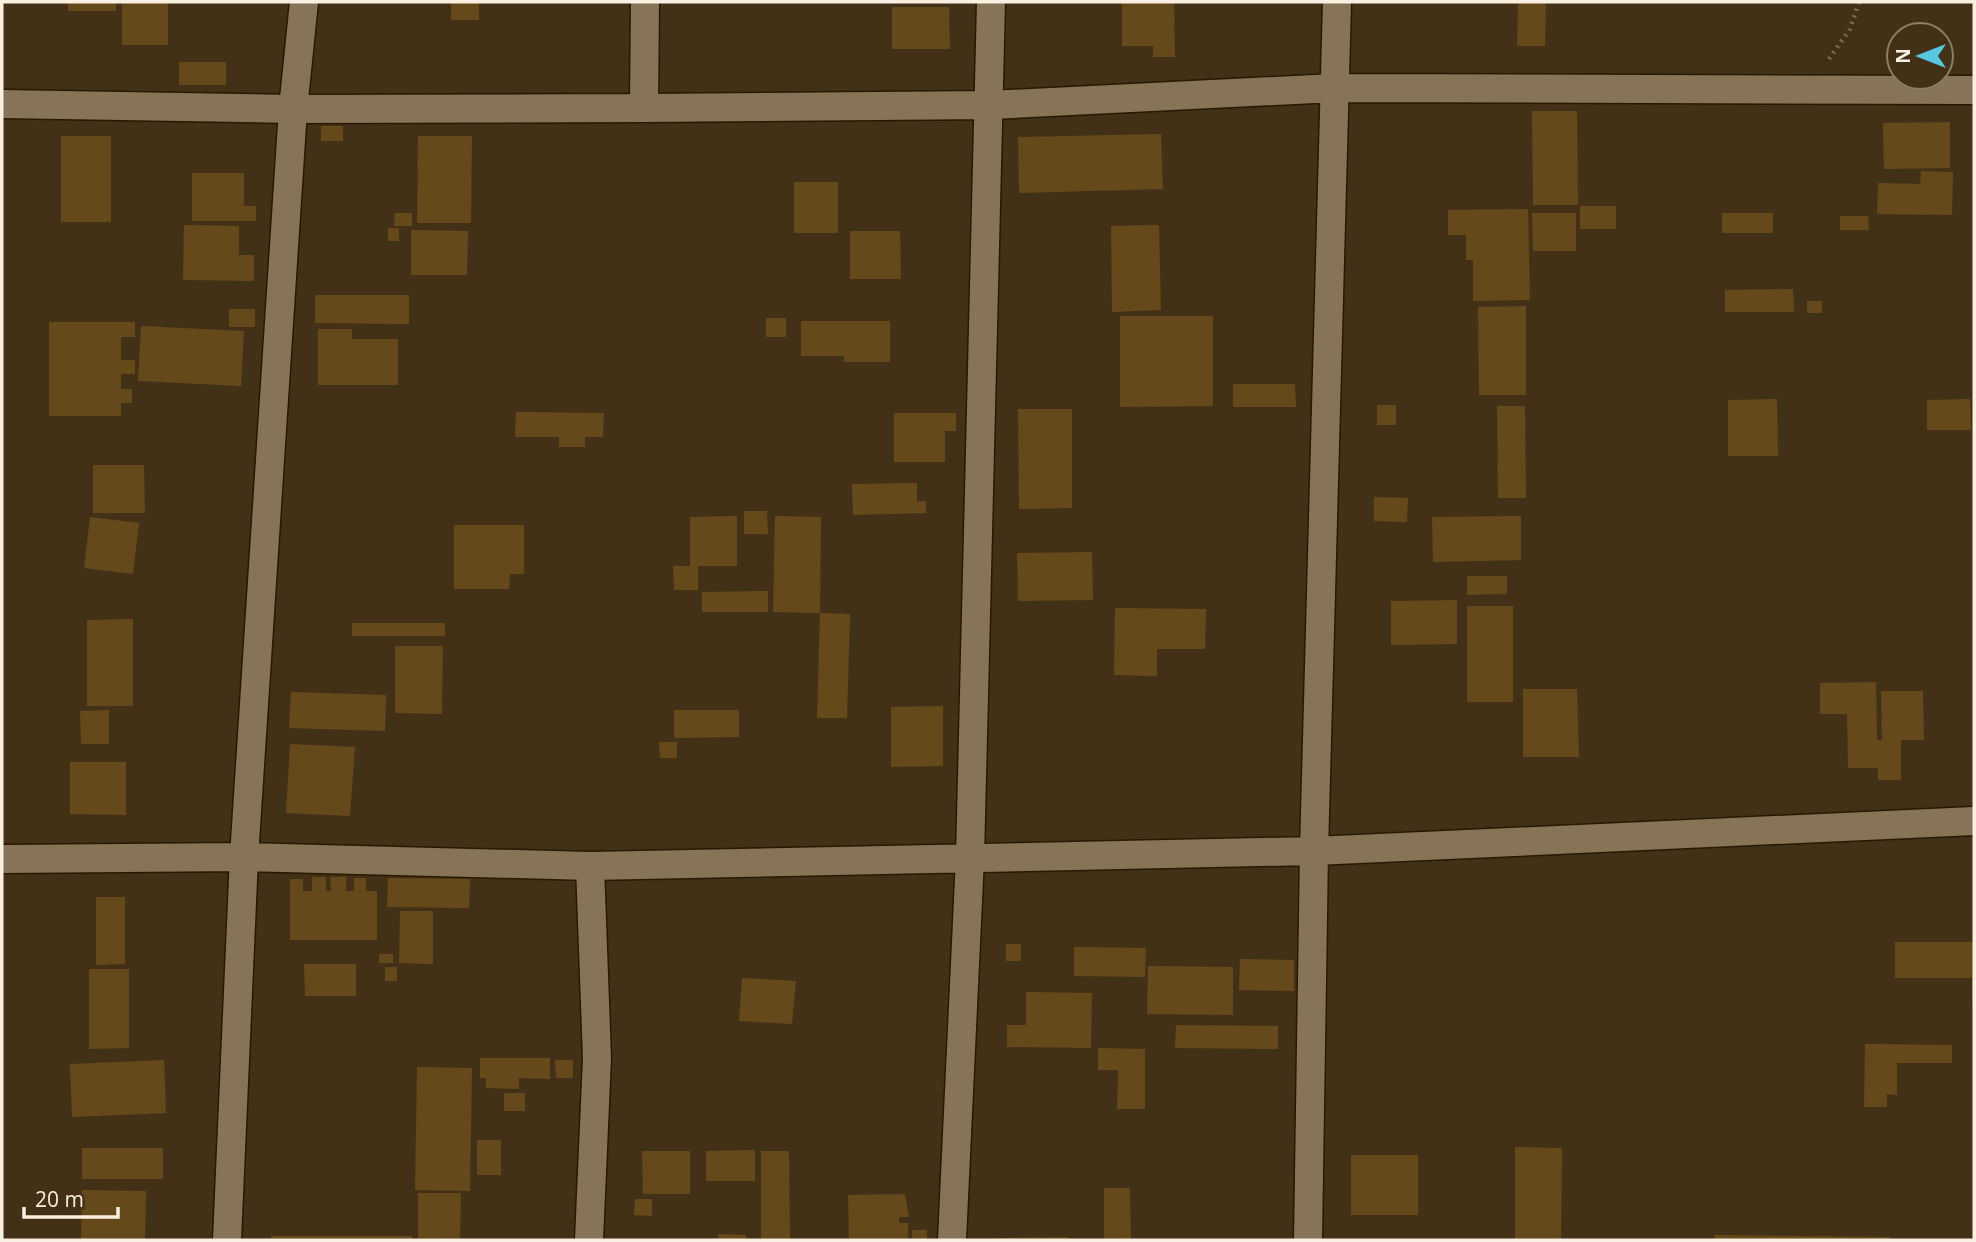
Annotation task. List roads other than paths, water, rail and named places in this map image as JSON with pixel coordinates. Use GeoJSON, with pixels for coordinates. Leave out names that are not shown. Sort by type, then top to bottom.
{"type":"FeatureCollection","features":[{"type":"Feature","properties":{"kind":"street"},"geometry":{"type":"LineString","coordinates":[[227,1240],[244,857],[293,109],[304,2]]}},
{"type":"Feature","properties":{"kind":"street"},"geometry":{"type":"LineString","coordinates":[[644,107],[645,2]]}},
{"type":"Feature","properties":{"kind":"street"},"geometry":{"type":"LineString","coordinates":[[952,1240],[970,858],[991,2]]}},
{"type":"Feature","properties":{"kind":"street"},"geometry":{"type":"LineString","coordinates":[[1308,1240],[1314,851],[1337,2]]}},
{"type":"Feature","properties":{"kind":"street"},"geometry":{"type":"LineString","coordinates":[[2,104],[293,109],[989,105],[1335,88],[1974,90]]}},
{"type":"Feature","properties":{"kind":"street"},"geometry":{"type":"LineString","coordinates":[[2,859],[244,857],[590,866],[1314,851],[1974,821]]}},
{"type":"Feature","properties":{"kind":"street"},"geometry":{"type":"LineString","coordinates":[[589,1240],[597,1058],[590,866]]}}]}
